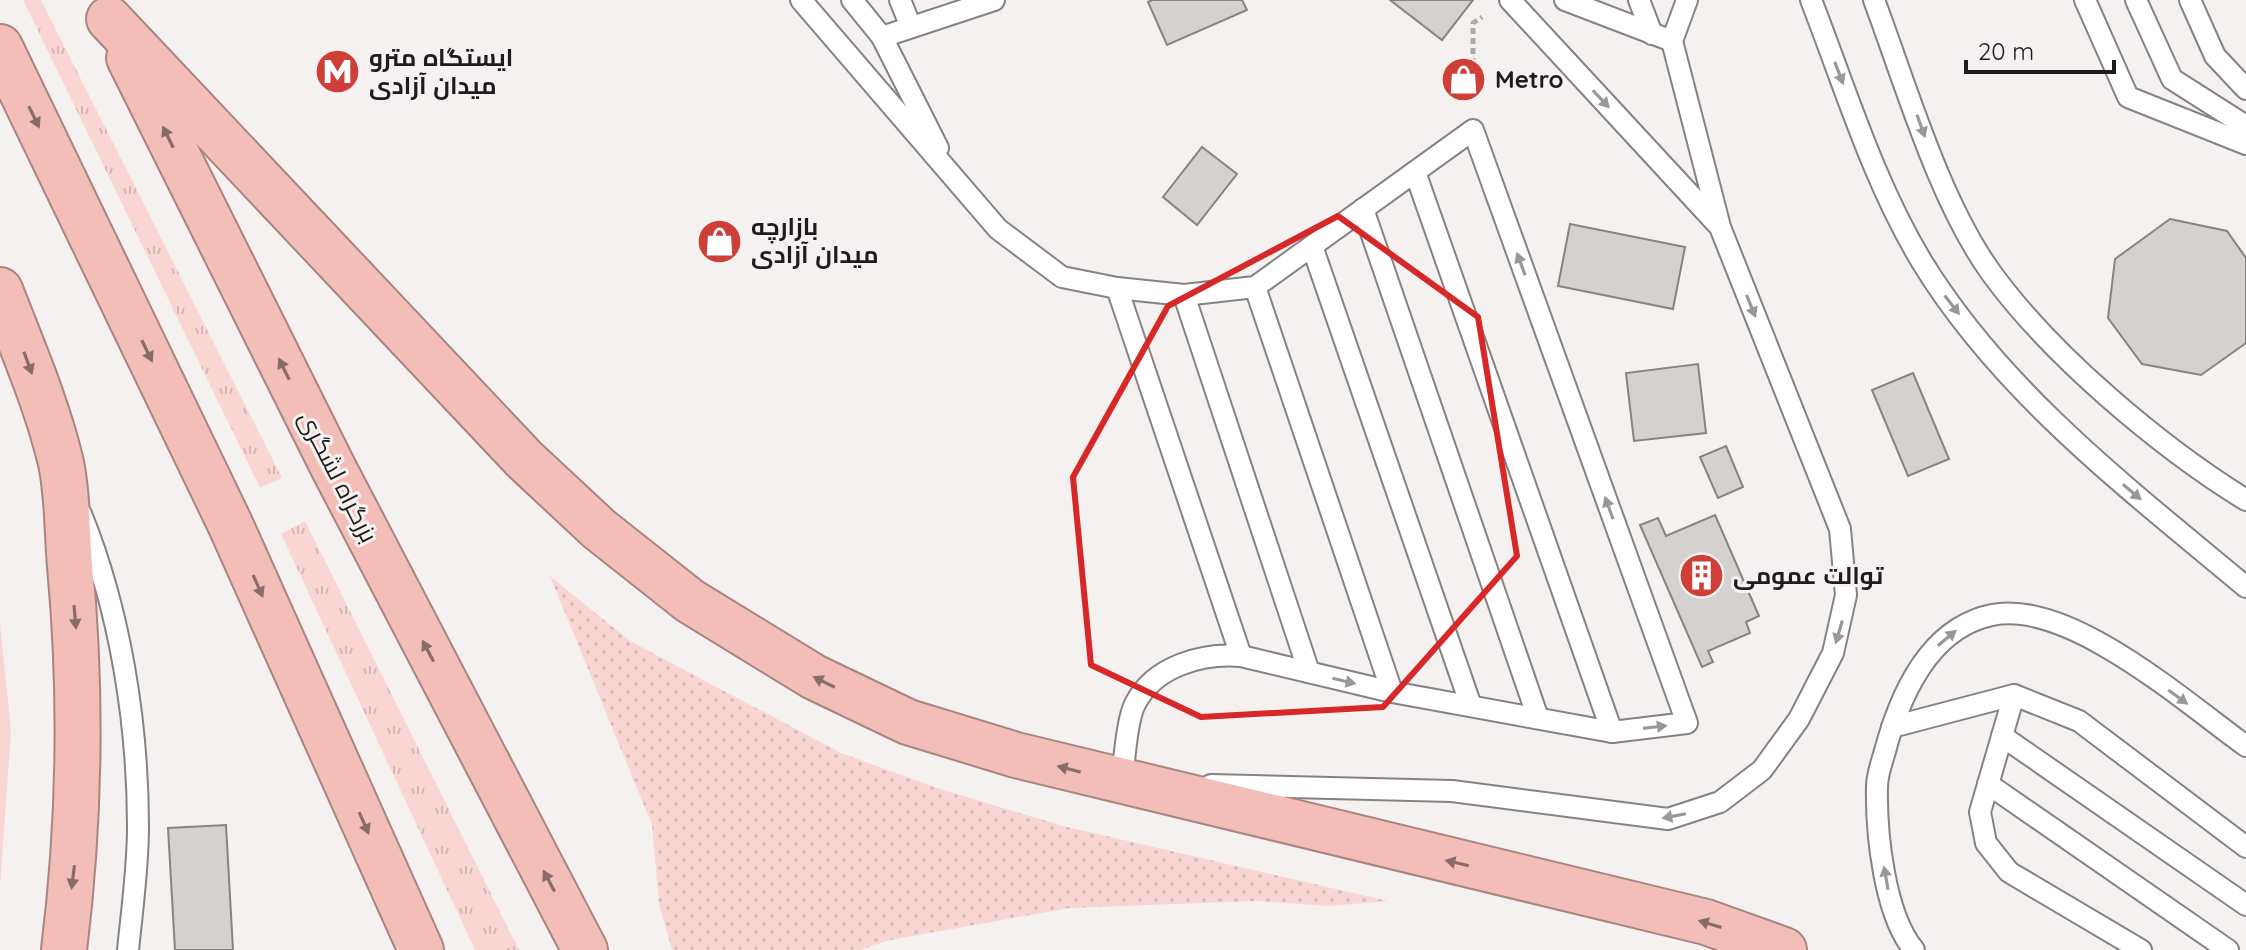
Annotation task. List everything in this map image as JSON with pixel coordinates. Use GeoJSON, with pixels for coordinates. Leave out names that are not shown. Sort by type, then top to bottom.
{"type":"FeatureCollection","features":[{"type":"Feature","properties":{"kind":"highway"},"geometry":{"type":"LineString","coordinates":[[105,9],[524,459],[599,529],[690,601],[814,677],[908,722],[1122,783],[1706,922],[1784,950]]}},
{"type":"Feature","properties":{"kind":"highway","name":"بزرگراه لشگری"},"geometry":{"type":"LineString","coordinates":[[105,9],[334,469],[585,950]]}},
{"type":"Feature","properties":{"kind":"highway"},"geometry":{"type":"LineString","coordinates":[[0,47],[230,524],[421,950]]}},
{"type":"Feature","properties":{"kind":"highway"},"geometry":{"type":"LineString","coordinates":[[0,290],[46,411],[61,466],[77,642],[80,735],[76,853],[64,950]]}},
{"type":"Feature","properties":{"kind":"lane"},"geometry":{"type":"LineString","coordinates":[[801,0],[998,229],[1062,277],[1117,288],[1184,295],[1255,287],[1473,130],[1687,723],[1612,732],[1392,692],[1241,656],[1218,654],[1177,666],[1141,694],[1133,707],[1122,783],[1452,791],[1657,819],[1668,819],[1720,802],[1744,786],[1781,746],[1833,653],[1842,623],[1846,573],[1840,529],[1720,227],[1672,41],[1687,0]]}},
{"type":"Feature","properties":{"kind":"lane"},"geometry":{"type":"LineString","coordinates":[[852,0],[882,37],[951,173]]}},
{"type":"Feature","properties":{"kind":"lane"},"geometry":{"type":"LineString","coordinates":[[900,0],[911,27]]}},
{"type":"Feature","properties":{"kind":"lane"},"geometry":{"type":"LineString","coordinates":[[882,37],[961,5],[994,0]]}},
{"type":"Feature","properties":{"kind":"lane"},"geometry":{"type":"LineString","coordinates":[[1510,0],[1720,227]]}},
{"type":"Feature","properties":{"kind":"lane"},"geometry":{"type":"LineString","coordinates":[[1639,0],[1652,34]]}},
{"type":"Feature","properties":{"kind":"lane"},"geometry":{"type":"LineString","coordinates":[[1811,0],[1882,183],[1921,260],[1949,302],[2031,398],[2116,478],[2246,587]]}},
{"type":"Feature","properties":{"kind":"lane"},"geometry":{"type":"LineString","coordinates":[[1874,0],[1942,184],[1991,273],[2065,357],[2203,473],[2246,500]]}},
{"type":"Feature","properties":{"kind":"lane"},"geometry":{"type":"LineString","coordinates":[[2085,0],[2128,97],[2246,144]]}},
{"type":"Feature","properties":{"kind":"lane"},"geometry":{"type":"LineString","coordinates":[[2136,0],[2172,79],[2246,126]]}},
{"type":"Feature","properties":{"kind":"lane"},"geometry":{"type":"LineString","coordinates":[[2190,0],[2215,56],[2246,89]]}},
{"type":"Feature","properties":{"kind":"lane"},"geometry":{"type":"LineString","coordinates":[[1577,2],[1672,41]]}},
{"type":"Feature","properties":{"kind":"lane"},"geometry":{"type":"LineString","coordinates":[[1415,172],[1612,732]]}},
{"type":"Feature","properties":{"kind":"lane"},"geometry":{"type":"LineString","coordinates":[[1363,209],[1538,718]]}},
{"type":"Feature","properties":{"kind":"lane"},"geometry":{"type":"LineString","coordinates":[[1312,246],[1471,706]]}},
{"type":"Feature","properties":{"kind":"lane"},"geometry":{"type":"LineString","coordinates":[[1255,287],[1392,692]]}},
{"type":"Feature","properties":{"kind":"lane"},"geometry":{"type":"LineString","coordinates":[[1117,288],[1241,656]]}},
{"type":"Feature","properties":{"kind":"lane"},"geometry":{"type":"LineString","coordinates":[[1184,295],[1309,672]]}},
{"type":"Feature","properties":{"kind":"lane"},"geometry":{"type":"LineString","coordinates":[[61,466],[97,554],[126,686],[138,829],[128,950]]}},
{"type":"Feature","properties":{"kind":"lane"},"geometry":{"type":"LineString","coordinates":[[1914,950],[1905,940],[1886,884],[1877,784],[1892,727],[1912,681],[1932,651],[1956,630],[1993,614],[2038,617],[2097,639],[2246,746]]}},
{"type":"Feature","properties":{"kind":"lane"},"geometry":{"type":"LineString","coordinates":[[1892,727],[2014,695],[2079,721],[2246,847]]}},
{"type":"Feature","properties":{"kind":"lane"},"geometry":{"type":"LineString","coordinates":[[2014,695],[1980,812],[1986,843],[2009,872],[2141,950]]}},
{"type":"Feature","properties":{"kind":"lane"},"geometry":{"type":"LineString","coordinates":[[2002,736],[2246,905]]}},
{"type":"Feature","properties":{"kind":"lane"},"geometry":{"type":"LineString","coordinates":[[1988,784],[2228,950]]}},
{"type":"Feature","properties":{"kind":"path"},"geometry":{"type":"LineString","coordinates":[[1473,23],[1473,130]]}},
{"type":"Feature","properties":{"kind":"highlighted area"},"geometry":{"type":"Polygon","coordinates":[[[1338,216],[1478,317],[1517,556],[1383,707],[1201,717],[1091,665],[1073,477],[1168,306],[1338,216]]]}},
{"type":"Feature","properties":{"kind":"green space"},"geometry":{"type":"Polygon","coordinates":[[[23,0],[41,0],[282,478],[260,488],[23,0]]]}},
{"type":"Feature","properties":{"kind":"green space"},"geometry":{"type":"Polygon","coordinates":[[[305,521],[519,950],[475,950],[281,534],[305,521]]]}},
{"type":"Feature","properties":{"kind":"green space"},"geometry":{"type":"Polygon","coordinates":[[[550,576],[630,641],[841,753],[937,788],[1063,826],[1388,901],[1329,906],[1257,901],[1070,908],[890,940],[860,950],[672,950],[659,904],[652,825],[550,576]]]}},
{"type":"Feature","properties":{"kind":"green space"},"geometry":{"type":"Polygon","coordinates":[[[0,623],[11,731],[0,886],[0,623]]]}},
{"type":"Feature","properties":{"kind":"building"},"geometry":{"type":"Polygon","coordinates":[[[1242,0],[1247,10],[1167,45],[1148,2],[1242,0]]]}},
{"type":"Feature","properties":{"kind":"building"},"geometry":{"type":"Polygon","coordinates":[[[1390,0],[1473,0],[1442,40],[1390,0]]]}},
{"type":"Feature","properties":{"kind":"building"},"geometry":{"type":"Polygon","coordinates":[[[1202,147],[1237,174],[1197,225],[1163,197],[1202,147]]]}},
{"type":"Feature","properties":{"kind":"building"},"geometry":{"type":"Polygon","coordinates":[[[2170,219],[2227,231],[2246,258],[2246,343],[2201,375],[2142,364],[2108,318],[2115,259],[2170,219]]]}},
{"type":"Feature","properties":{"kind":"building"},"geometry":{"type":"Polygon","coordinates":[[[1570,224],[1685,247],[1673,309],[1558,286],[1570,224]]]}},
{"type":"Feature","properties":{"kind":"building"},"geometry":{"type":"Polygon","coordinates":[[[1698,364],[1706,433],[1634,441],[1626,373],[1698,364]]]}},
{"type":"Feature","properties":{"kind":"building"},"geometry":{"type":"Polygon","coordinates":[[[1913,373],[1949,459],[1908,476],[1872,390],[1913,373]]]}},
{"type":"Feature","properties":{"kind":"building"},"geometry":{"type":"Polygon","coordinates":[[[1726,446],[1743,487],[1718,498],[1700,457],[1726,446]]]}},
{"type":"Feature","properties":{"kind":"building","name":"توالت عمومی"},"geometry":{"type":"Polygon","coordinates":[[[1715,515],[1759,616],[1746,622],[1750,633],[1708,651],[1713,662],[1702,667],[1640,525],[1658,518],[1666,536],[1715,515]]]}},
{"type":"Feature","properties":{"kind":"building"},"geometry":{"type":"Polygon","coordinates":[[[226,825],[233,950],[175,950],[168,828],[226,825]]]}},
{"type":"Feature","properties":{"kind":"place","name":"ایستگاه مترو میدان آزادی"},"geometry":{"type":"Point","coordinates":[338,72]}},
{"type":"Feature","properties":{"kind":"place","name":"Metro"},"geometry":{"type":"Point","coordinates":[1464,80]}},
{"type":"Feature","properties":{"kind":"place","name":"بازارچه میدان آزادی"},"geometry":{"type":"Point","coordinates":[720,241]}},
{"type":"Feature","properties":{"kind":"place","name":"توالت عمومی"},"geometry":{"type":"Point","coordinates":[1702,576]}}]}
